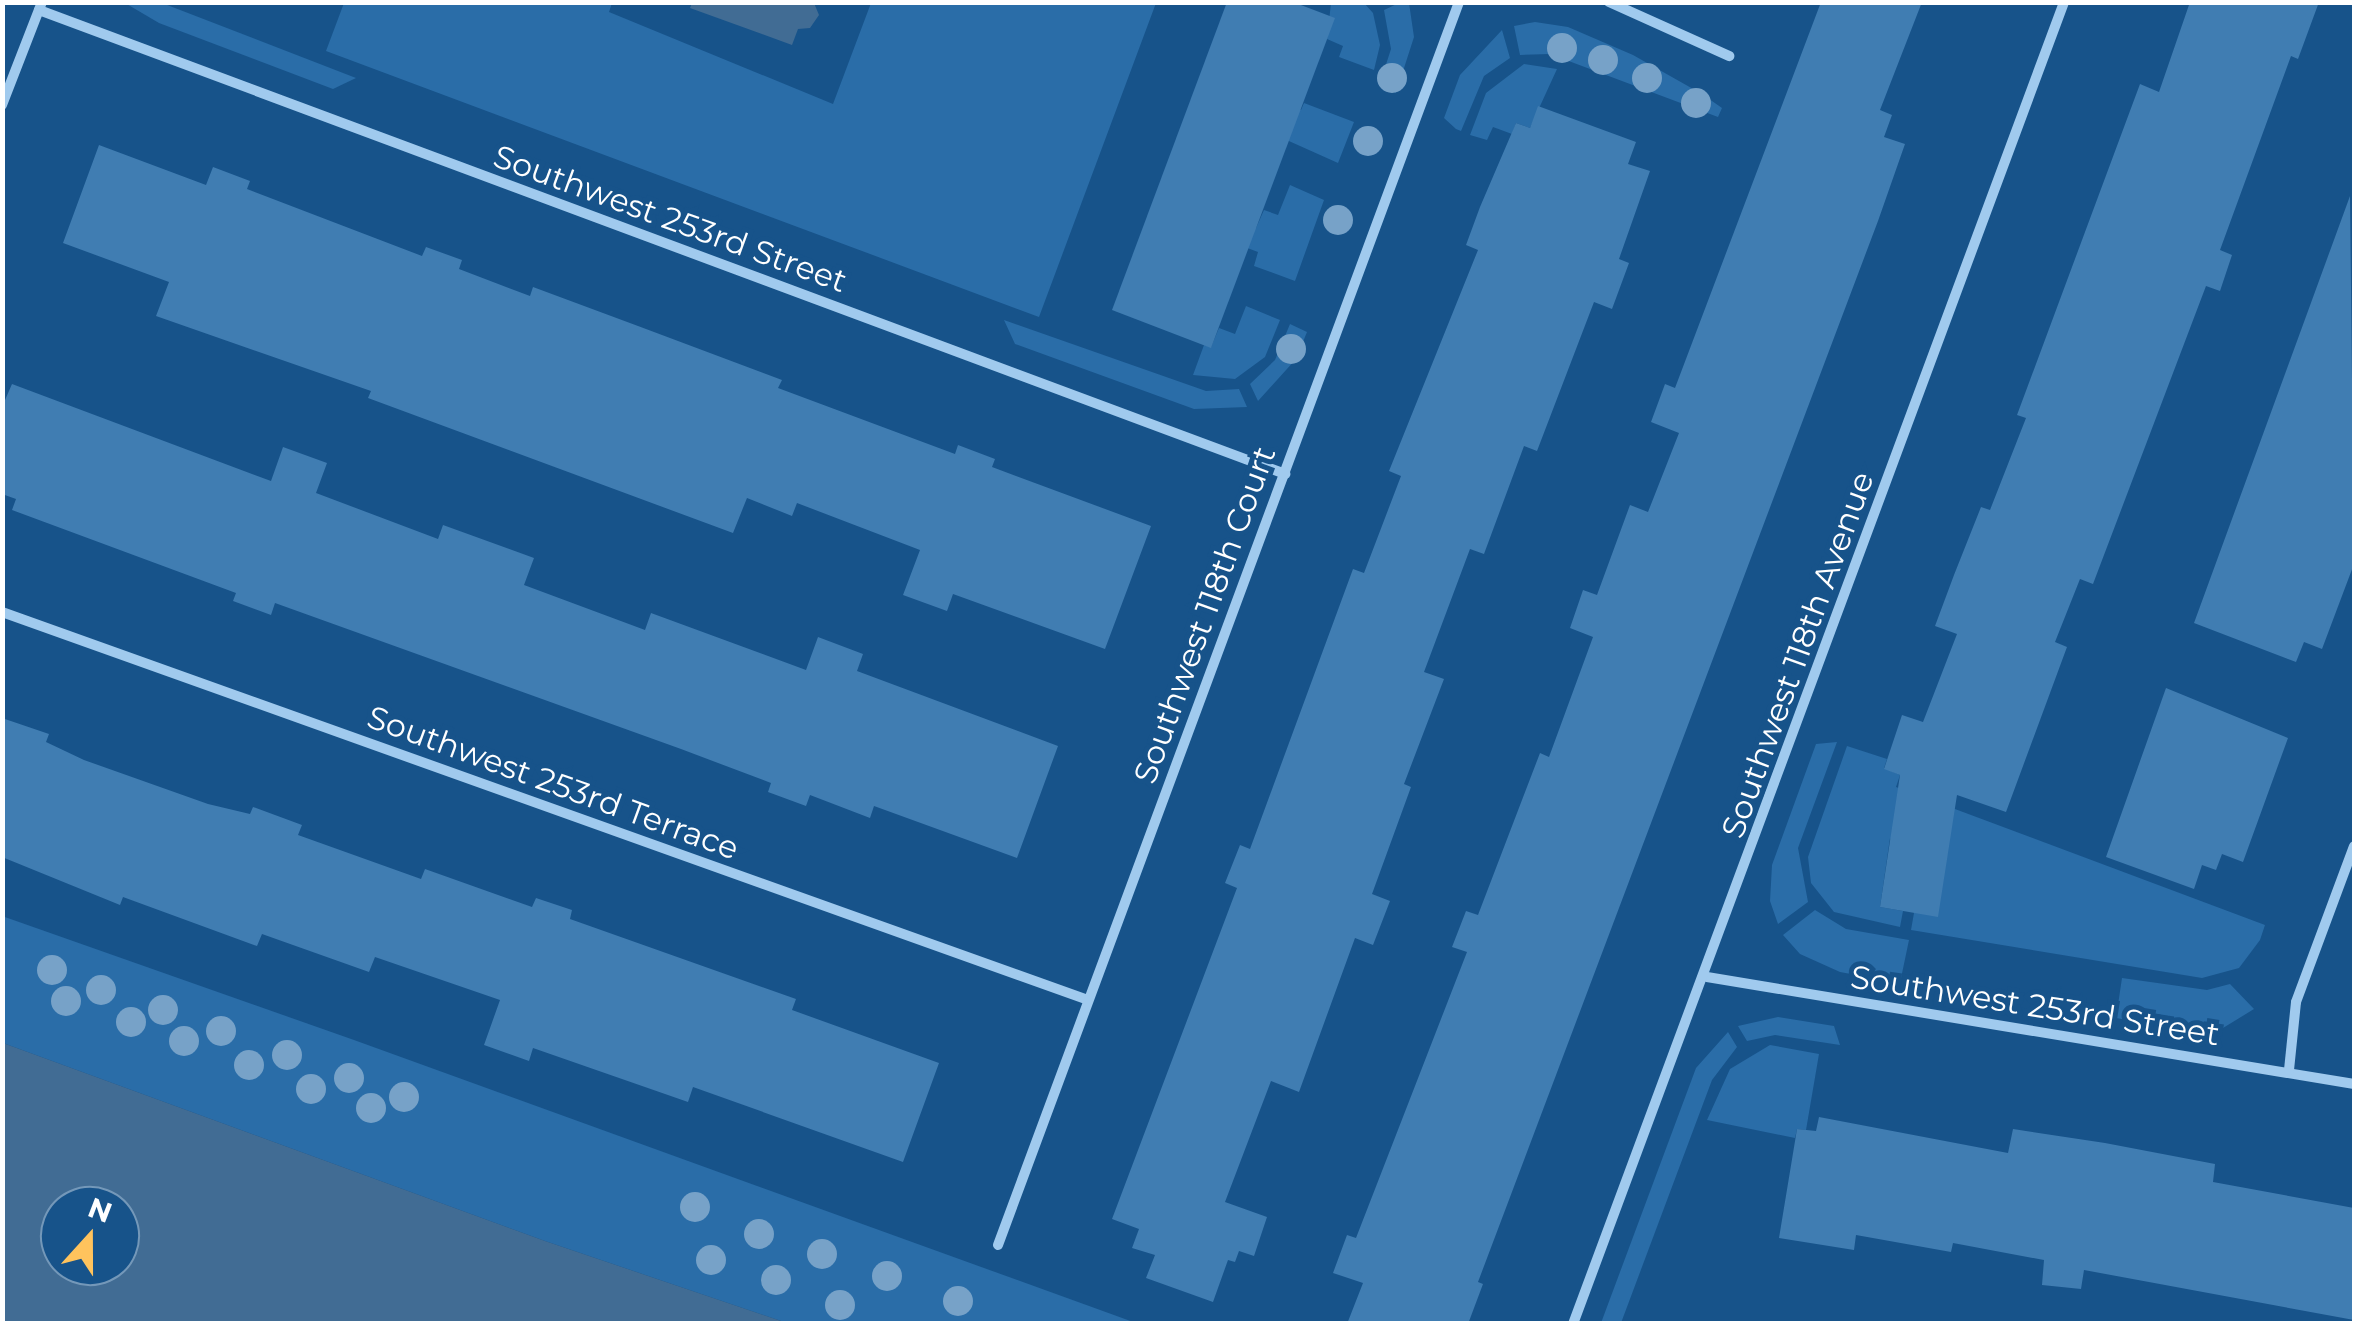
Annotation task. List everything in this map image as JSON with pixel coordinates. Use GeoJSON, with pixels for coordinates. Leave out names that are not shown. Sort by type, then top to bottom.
{"type":"FeatureCollection","features":[{"type":"Feature","properties":{"kind":"street","name":"Southwest 118th Court"},"geometry":{"type":"LineString","coordinates":[[998,1244],[1459,2]]}},
{"type":"Feature","properties":{"kind":"street"},"geometry":{"type":"LineString","coordinates":[[1609,2],[1729,56]]}},
{"type":"Feature","properties":{"kind":"street","name":"Southwest 118th Avenue"},"geometry":{"type":"LineString","coordinates":[[1573,1324],[1707,977],[2064,2]]}},
{"type":"Feature","properties":{"kind":"street","name":"Southwest 253rd Street"},"geometry":{"type":"LineString","coordinates":[[40,6],[1285,474]]}},
{"type":"Feature","properties":{"kind":"street"},"geometry":{"type":"LineString","coordinates":[[2,105],[40,6]]}},
{"type":"Feature","properties":{"kind":"street","name":"Southwest 253rd Terrace"},"geometry":{"type":"LineString","coordinates":[[2,612],[1088,1000]]}},
{"type":"Feature","properties":{"kind":"street"},"geometry":{"type":"LineString","coordinates":[[2289,1070],[2296,1002],[2354,846]]}},
{"type":"Feature","properties":{"kind":"street","name":"Southwest 253rd Street"},"geometry":{"type":"LineString","coordinates":[[1707,977],[2289,1070],[2354,1084]]}},
{"type":"Feature","properties":{"kind":"shaded area"},"geometry":{"type":"Polygon","coordinates":[[[125,3],[162,3],[356,78],[333,89],[159,23],[125,3]]]}},
{"type":"Feature","properties":{"kind":"shaded area"},"geometry":{"type":"Polygon","coordinates":[[[344,3],[612,3],[609,12],[833,104],[871,3],[1156,3],[1039,317],[326,51],[344,3]]]}},
{"type":"Feature","properties":{"kind":"shaded area"},"geometry":{"type":"Polygon","coordinates":[[[692,3],[814,3],[819,15],[810,28],[798,29],[792,45],[690,8],[692,3]]]}},
{"type":"Feature","properties":{"kind":"shaded area"},"geometry":{"type":"Polygon","coordinates":[[[1331,3],[1364,3],[1373,13],[1380,45],[1374,70],[1339,57],[1343,46],[1327,39],[1331,3]]]}},
{"type":"Feature","properties":{"kind":"shaded area"},"geometry":{"type":"Polygon","coordinates":[[[1409,3],[1414,37],[1396,93],[1379,86],[1391,49],[1384,10],[1409,3]]]}},
{"type":"Feature","properties":{"kind":"shaded area"},"geometry":{"type":"Polygon","coordinates":[[[1535,22],[1568,27],[1633,55],[1722,108],[1718,117],[1550,54],[1520,55],[1514,26],[1535,22]]]}},
{"type":"Feature","properties":{"kind":"shaded area"},"geometry":{"type":"Polygon","coordinates":[[[1502,30],[1510,58],[1484,76],[1461,131],[1456,129],[1444,118],[1460,75],[1502,30]]]}},
{"type":"Feature","properties":{"kind":"shaded area"},"geometry":{"type":"Polygon","coordinates":[[[1524,64],[1557,69],[1530,128],[1516,123],[1512,134],[1493,127],[1487,140],[1470,135],[1486,93],[1524,64]]]}},
{"type":"Feature","properties":{"kind":"shaded area"},"geometry":{"type":"Polygon","coordinates":[[[1283,103],[1301,110],[1304,103],[1354,122],[1338,163],[1271,133],[1283,103]]]}},
{"type":"Feature","properties":{"kind":"shaded area"},"geometry":{"type":"Polygon","coordinates":[[[1290,185],[1324,200],[1295,281],[1254,266],[1258,252],[1234,243],[1241,222],[1256,228],[1264,210],[1278,215],[1290,185]]]}},
{"type":"Feature","properties":{"kind":"shaded area"},"geometry":{"type":"Polygon","coordinates":[[[1246,306],[1280,320],[1265,357],[1235,379],[1193,375],[1204,345],[1211,347],[1219,328],[1235,334],[1246,306]]]}},
{"type":"Feature","properties":{"kind":"shaded area"},"geometry":{"type":"Polygon","coordinates":[[[1004,320],[1206,391],[1239,389],[1247,407],[1194,409],[1015,344],[1004,320]]]}},
{"type":"Feature","properties":{"kind":"shaded area"},"geometry":{"type":"Polygon","coordinates":[[[1290,324],[1307,332],[1296,359],[1258,401],[1250,384],[1275,360],[1290,324]]]}},
{"type":"Feature","properties":{"kind":"shaded area"},"geometry":{"type":"Polygon","coordinates":[[[1837,742],[1798,848],[1808,902],[1778,924],[1770,901],[1772,865],[1816,744],[1837,742]]]}},
{"type":"Feature","properties":{"kind":"shaded area"},"geometry":{"type":"Polygon","coordinates":[[[1847,746],[1887,759],[1884,768],[1900,775],[1896,787],[2265,925],[2260,940],[2239,968],[2202,978],[1911,930],[1914,913],[1890,838],[1880,907],[1903,911],[1900,927],[1834,912],[1811,883],[1808,857],[1847,746]]]}},
{"type":"Feature","properties":{"kind":"shaded area"},"geometry":{"type":"Polygon","coordinates":[[[1815,910],[1846,929],[1909,940],[1900,983],[1840,972],[1800,954],[1783,935],[1815,910]]]}},
{"type":"Feature","properties":{"kind":"shaded area"},"geometry":{"type":"Polygon","coordinates":[[[2,916],[1136,1323],[787,1323],[545,1241],[3,1043],[2,916]]]}},
{"type":"Feature","properties":{"kind":"shaded area"},"geometry":{"type":"Polygon","coordinates":[[[2122,978],[2207,990],[2230,984],[2254,1009],[2223,1028],[2198,1032],[2116,1018],[2122,978]]]}},
{"type":"Feature","properties":{"kind":"shaded area"},"geometry":{"type":"Polygon","coordinates":[[[1778,1017],[1834,1026],[1840,1045],[1775,1035],[1747,1041],[1738,1026],[1778,1017]]]}},
{"type":"Feature","properties":{"kind":"shaded area"},"geometry":{"type":"Polygon","coordinates":[[[1728,1032],[1737,1047],[1712,1080],[1621,1323],[1601,1323],[1696,1068],[1728,1032]]]}},
{"type":"Feature","properties":{"kind":"shaded area"},"geometry":{"type":"Polygon","coordinates":[[[3,1043],[545,1241],[787,1323],[3,1323],[3,1043]]]}},
{"type":"Feature","properties":{"kind":"shaded area"},"geometry":{"type":"Polygon","coordinates":[[[1770,1045],[1819,1054],[1806,1130],[1797,1129],[1795,1138],[1707,1120],[1730,1069],[1770,1045]]]}},
{"type":"Feature","properties":{"kind":"building"},"geometry":{"type":"Polygon","coordinates":[[[1227,2],[1293,2],[1335,18],[1211,348],[1112,310],[1227,2]]]}},
{"type":"Feature","properties":{"kind":"building"},"geometry":{"type":"Polygon","coordinates":[[[1821,2],[1922,2],[1880,110],[1892,115],[1884,137],[1905,144],[1878,221],[1478,1282],[1483,1284],[1468,1324],[1347,1324],[1363,1283],[1333,1273],[1347,1235],[1356,1238],[1467,952],[1452,947],[1466,911],[1478,915],[1540,753],[1549,757],[1593,637],[1570,628],[1583,590],[1597,595],[1630,505],[1648,512],[1679,433],[1651,422],[1665,384],[1675,388],[1821,2]]]}},
{"type":"Feature","properties":{"kind":"building"},"geometry":{"type":"Polygon","coordinates":[[[2190,2],[2319,2],[2298,59],[2291,56],[2220,250],[2232,255],[2220,291],[2206,286],[2093,584],[2080,579],[2055,642],[2067,647],[2006,812],[1957,795],[1938,917],[1880,907],[1900,775],[1884,769],[1902,715],[1923,722],[1957,634],[1935,626],[1981,507],[1990,510],[2026,418],[2017,415],[2140,84],[2159,92],[2190,2]]]}},
{"type":"Feature","properties":{"kind":"building"},"geometry":{"type":"Polygon","coordinates":[[[1538,106],[1636,142],[1628,164],[1650,171],[1619,259],[1629,263],[1612,309],[1594,302],[1537,451],[1524,446],[1484,554],[1470,549],[1424,672],[1444,679],[1404,784],[1411,787],[1372,894],[1390,901],[1373,945],[1355,938],[1299,1092],[1271,1081],[1225,1202],[1267,1217],[1254,1256],[1239,1251],[1235,1262],[1228,1260],[1213,1302],[1146,1278],[1155,1255],[1132,1248],[1139,1229],[1112,1219],[1237,888],[1225,883],[1240,845],[1250,849],[1353,569],[1364,573],[1401,476],[1389,471],[1478,250],[1466,245],[1480,207],[1516,123],[1530,128],[1538,106]]]}},
{"type":"Feature","properties":{"kind":"building"},"geometry":{"type":"Polygon","coordinates":[[[99,145],[206,185],[213,167],[250,181],[247,189],[422,256],[426,247],[462,260],[459,269],[530,296],[533,287],[782,380],[778,388],[955,454],[958,445],[995,459],[992,467],[1151,526],[1105,649],[953,594],[947,611],[903,595],[920,550],[797,503],[792,516],[747,498],[733,533],[368,398],[371,391],[156,316],[169,282],[63,243],[99,145]]]}},
{"type":"Feature","properties":{"kind":"building"},"geometry":{"type":"Polygon","coordinates":[[[2350,196],[2354,564],[2322,649],[2304,642],[2296,662],[2194,623],[2350,196]]]}},
{"type":"Feature","properties":{"kind":"building"},"geometry":{"type":"Polygon","coordinates":[[[12,384],[271,481],[283,447],[327,463],[316,493],[438,539],[443,525],[534,558],[524,585],[645,630],[651,613],[806,670],[818,637],[863,654],[857,671],[1058,746],[1017,858],[874,806],[870,818],[810,795],[806,806],[768,792],[771,783],[681,749],[275,603],[271,615],[233,601],[236,593],[12,510],[16,499],[2,494],[2,407],[12,384]]]}},
{"type":"Feature","properties":{"kind":"building"},"geometry":{"type":"Polygon","coordinates":[[[2166,688],[2288,738],[2243,862],[2222,854],[2216,870],[2202,865],[2194,889],[2106,857],[2166,688]]]}},
{"type":"Feature","properties":{"kind":"building"},"geometry":{"type":"Polygon","coordinates":[[[2,718],[49,734],[46,742],[84,760],[208,804],[250,814],[253,807],[302,825],[298,835],[421,879],[425,869],[532,907],[536,898],[572,910],[570,919],[796,999],[792,1010],[939,1063],[903,1162],[693,1087],[688,1102],[533,1048],[529,1061],[484,1045],[500,1000],[375,957],[369,972],[262,934],[257,946],[123,897],[120,905],[2,857],[2,718]]]}},
{"type":"Feature","properties":{"kind":"building"},"geometry":{"type":"Polygon","coordinates":[[[1819,1117],[2008,1153],[2013,1129],[2105,1143],[2215,1164],[2213,1182],[2354,1208],[2354,1320],[2084,1270],[2081,1289],[2042,1285],[2044,1260],[1953,1243],[1951,1252],[1856,1235],[1854,1250],[1779,1238],[1797,1129],[1816,1131],[1819,1117]]]}}]}
